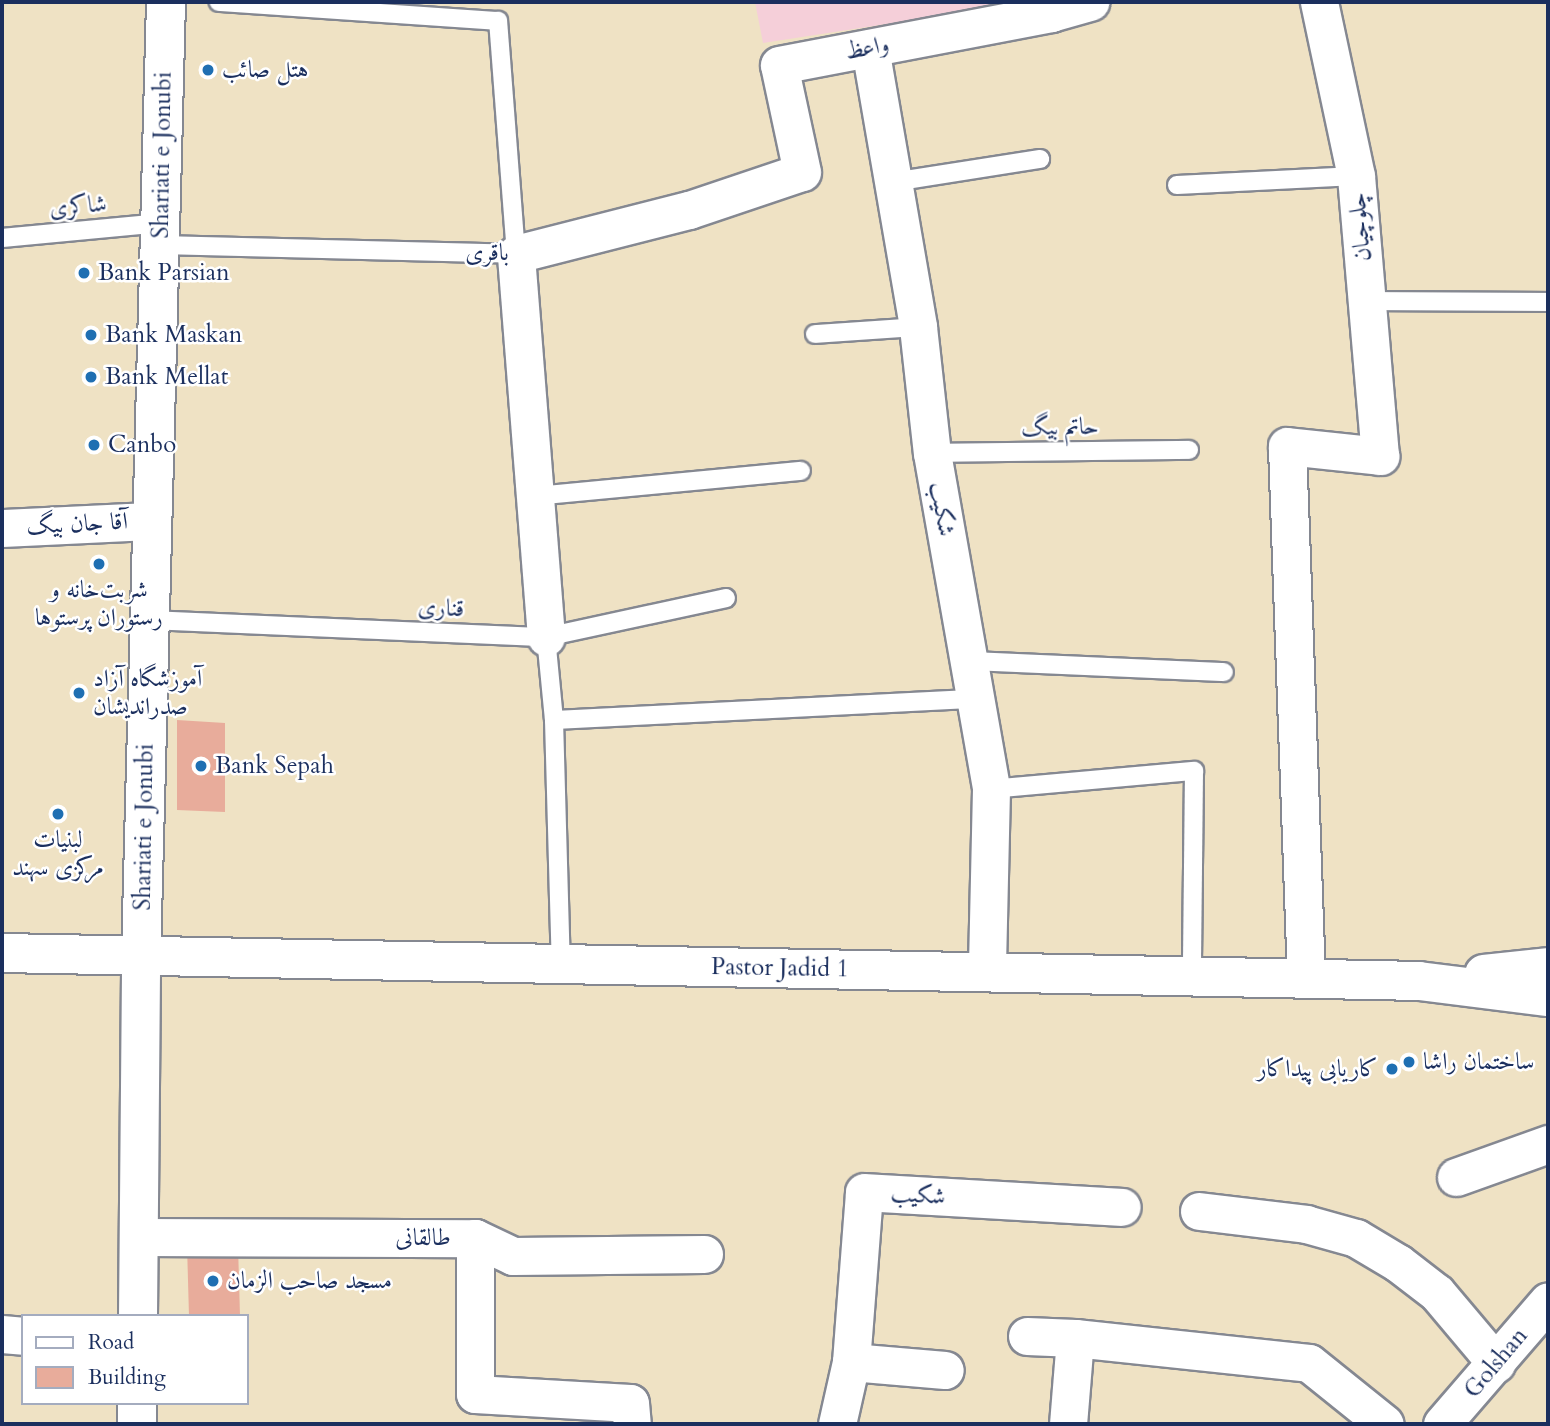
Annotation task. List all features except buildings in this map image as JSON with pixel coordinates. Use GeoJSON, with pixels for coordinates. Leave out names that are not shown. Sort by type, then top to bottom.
{"type":"FeatureCollection","features":[{"type":"Feature","properties":{"kind":"main road","name":"Shariati e Jonubi"},"geometry":{"type":"LineString","coordinates":[[138,1314],[141,956],[166,2]]}},
{"type":"Feature","properties":{"kind":"main road","name":"Pastor Jadid 1"},"geometry":{"type":"LineString","coordinates":[[2,953],[1419,981],[1548,997]]}},
{"type":"Feature","properties":{"kind":"main road","name":"Pastor Jadid 1"},"geometry":{"type":"LineString","coordinates":[[1419,981],[1548,967]]}},
{"type":"Feature","properties":{"kind":"main road"},"geometry":{"type":"LineString","coordinates":[[137,1405],[137,1424]]}},
{"type":"Feature","properties":{"kind":"street","name":"واعظ"},"geometry":{"type":"LineString","coordinates":[[802,172],[779,65],[870,48],[1051,7],[1090,2]]}},
{"type":"Feature","properties":{"kind":"street","name":"چلوچیان"},"geometry":{"type":"LineString","coordinates":[[1306,978],[1287,446],[1380,456],[1356,176],[1319,2]]}},
{"type":"Feature","properties":{"kind":"street","name":"شکیب"},"geometry":{"type":"LineString","coordinates":[[870,48],[918,327],[932,453],[990,789],[988,972]]}},
{"type":"Feature","properties":{"kind":"street","name":"باقری"},"geometry":{"type":"LineString","coordinates":[[516,254],[689,210],[802,172]]}},
{"type":"Feature","properties":{"kind":"street"},"geometry":{"type":"LineString","coordinates":[[516,254],[546,637]]}},
{"type":"Feature","properties":{"kind":"street","name":"آقا جان بیگ"},"geometry":{"type":"LineString","coordinates":[[2,528],[152,521]]}},
{"type":"Feature","properties":{"kind":"street"},"geometry":{"type":"LineString","coordinates":[[1456,1177],[1548,1144]]}},
{"type":"Feature","properties":{"kind":"street","name":"شکیب"},"geometry":{"type":"LineString","coordinates":[[837,1424],[851,1362],[864,1192],[1122,1207]]}},
{"type":"Feature","properties":{"kind":"street"},"geometry":{"type":"LineString","coordinates":[[1199,1211],[1306,1224],[1356,1238],[1437,1293],[1496,1363]]}},
{"type":"Feature","properties":{"kind":"street","name":"طالقانی"},"geometry":{"type":"LineString","coordinates":[[138,1237],[475,1238],[513,1256],[704,1254]]}},
{"type":"Feature","properties":{"kind":"street"},"geometry":{"type":"LineString","coordinates":[[475,1238],[475,1394],[491,1410],[630,1403],[632,1424]]}},
{"type":"Feature","properties":{"kind":"street","name":"Golshan"},"geometry":{"type":"LineString","coordinates":[[1442,1424],[1548,1301]]}},
{"type":"Feature","properties":{"kind":"street"},"geometry":{"type":"LineString","coordinates":[[2,1334],[21,1336]]}},
{"type":"Feature","properties":{"kind":"street"},"geometry":{"type":"LineString","coordinates":[[1027,1336],[1075,1338],[1309,1363],[1385,1424]]}},
{"type":"Feature","properties":{"kind":"street"},"geometry":{"type":"LineString","coordinates":[[1068,1424],[1075,1338]]}},
{"type":"Feature","properties":{"kind":"street"},"geometry":{"type":"LineString","coordinates":[[851,1362],[945,1370]]}},
{"type":"Feature","properties":{"kind":"lane"},"geometry":{"type":"LineString","coordinates":[[219,2],[498,21],[516,254]]}},
{"type":"Feature","properties":{"kind":"lane"},"geometry":{"type":"LineString","coordinates":[[893,182],[1040,159]]}},
{"type":"Feature","properties":{"kind":"lane"},"geometry":{"type":"LineString","coordinates":[[1177,185],[1356,176]]}},
{"type":"Feature","properties":{"kind":"lane","name":"شاکری"},"geometry":{"type":"LineString","coordinates":[[2,237],[160,234]]}},
{"type":"Feature","properties":{"kind":"lane","name":"باقری"},"geometry":{"type":"LineString","coordinates":[[160,234],[516,254]]}},
{"type":"Feature","properties":{"kind":"lane"},"geometry":{"type":"LineString","coordinates":[[1367,301],[1548,302]]}},
{"type":"Feature","properties":{"kind":"lane"},"geometry":{"type":"LineString","coordinates":[[815,334],[918,327]]}},
{"type":"Feature","properties":{"kind":"lane","name":"حاتم بیگ"},"geometry":{"type":"LineString","coordinates":[[932,453],[1189,450]]}},
{"type":"Feature","properties":{"kind":"lane"},"geometry":{"type":"LineString","coordinates":[[535,496],[802,471]]}},
{"type":"Feature","properties":{"kind":"lane","name":"قناری"},"geometry":{"type":"LineString","coordinates":[[149,620],[546,637],[726,598]]}},
{"type":"Feature","properties":{"kind":"lane"},"geometry":{"type":"LineString","coordinates":[[546,637],[554,720],[561,964]]}},
{"type":"Feature","properties":{"kind":"lane"},"geometry":{"type":"LineString","coordinates":[[968,661],[1224,672]]}},
{"type":"Feature","properties":{"kind":"lane"},"geometry":{"type":"LineString","coordinates":[[554,720],[975,699]]}},
{"type":"Feature","properties":{"kind":"lane"},"geometry":{"type":"LineString","coordinates":[[990,789],[1194,771],[1192,976]]}},
{"type":"Feature","properties":{"kind":"shaded area"},"geometry":{"type":"Polygon","coordinates":[[[755,2],[1030,2],[763,43],[755,2]]]}},
{"type":"Feature","properties":{"kind":"place","name":"هتل صائب"},"geometry":{"type":"Point","coordinates":[208,70]}},
{"type":"Feature","properties":{"kind":"place","name":"Bank Parsian"},"geometry":{"type":"Point","coordinates":[84,273]}},
{"type":"Feature","properties":{"kind":"place","name":"Bank Maskan"},"geometry":{"type":"Point","coordinates":[91,335]}},
{"type":"Feature","properties":{"kind":"place","name":"Bank Mellat"},"geometry":{"type":"Point","coordinates":[91,377]}},
{"type":"Feature","properties":{"kind":"place","name":"Canbo"},"geometry":{"type":"Point","coordinates":[94,445]}},
{"type":"Feature","properties":{"kind":"place","name":"شربت‌خانه و رستوران پرستوها"},"geometry":{"type":"Point","coordinates":[99,564]}},
{"type":"Feature","properties":{"kind":"place","name":"آموزشگاه آزاد صدراندیشان"},"geometry":{"type":"Point","coordinates":[79,693]}},
{"type":"Feature","properties":{"kind":"place","name":"Bank Sepah"},"geometry":{"type":"Point","coordinates":[201,766]}},
{"type":"Feature","properties":{"kind":"place","name":"لبنیات مرکزی سهند"},"geometry":{"type":"Point","coordinates":[58,814]}},
{"type":"Feature","properties":{"kind":"place","name":"ساختمان راشا"},"geometry":{"type":"Point","coordinates":[1409,1062]}},
{"type":"Feature","properties":{"kind":"place","name":"کاریابی پیداکار"},"geometry":{"type":"Point","coordinates":[1392,1069]}},
{"type":"Feature","properties":{"kind":"place","name":"مسجد صاحب الزمان"},"geometry":{"type":"Point","coordinates":[213,1281]}}]}
